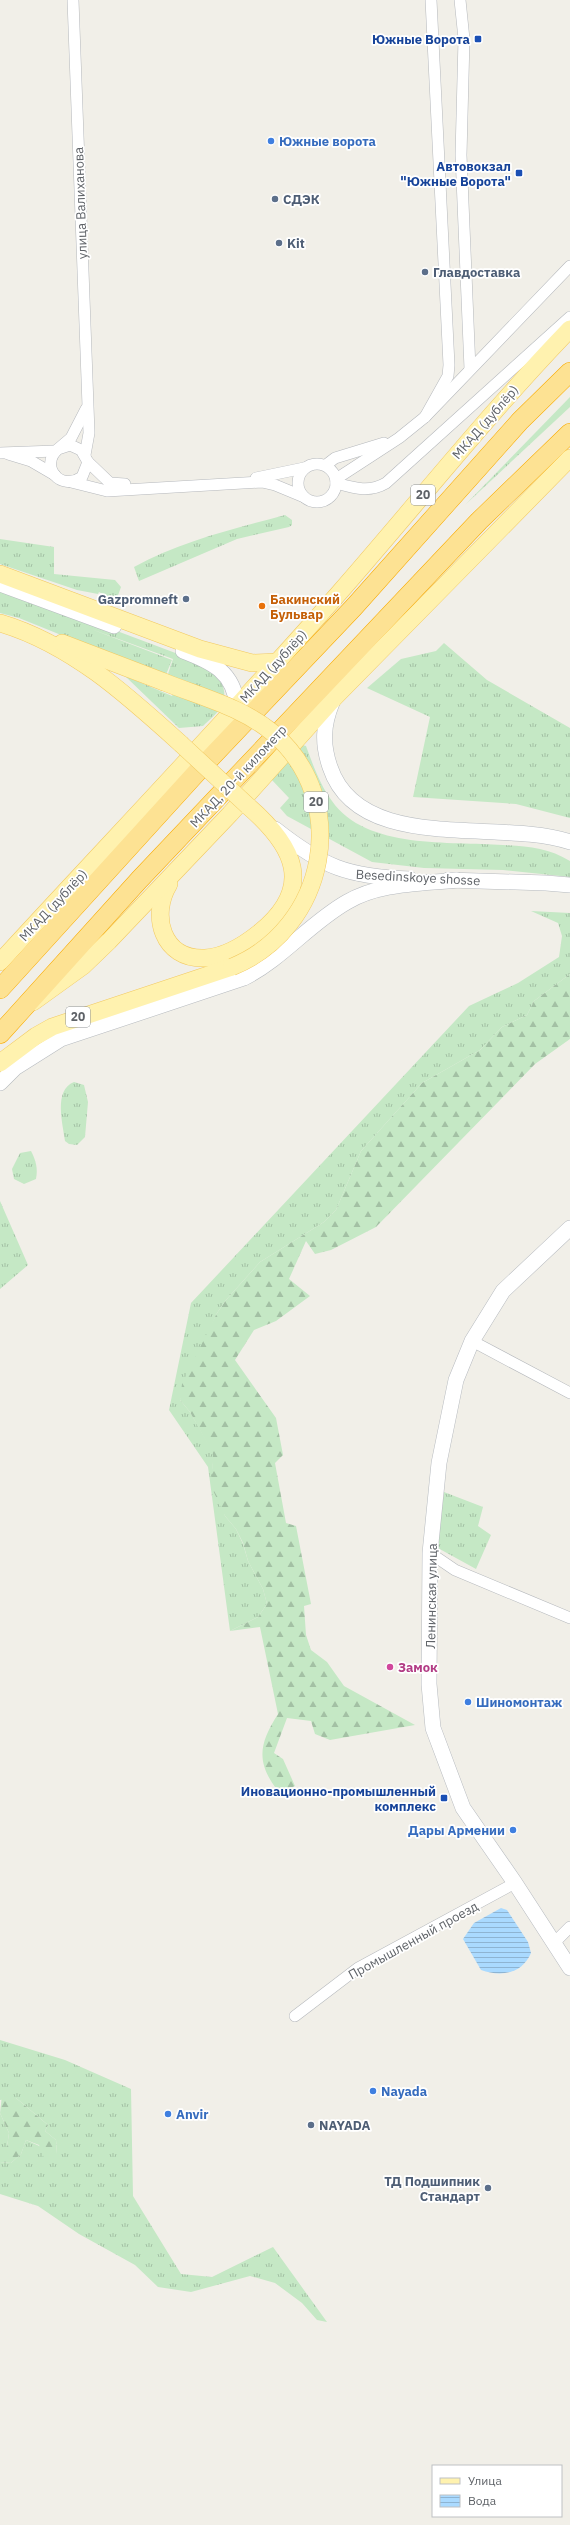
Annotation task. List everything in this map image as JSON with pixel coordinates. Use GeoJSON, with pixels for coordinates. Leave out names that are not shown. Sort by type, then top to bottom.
{"type":"FeatureCollection","features":[{"type":"Feature","properties":{"kind":"highway"},"geometry":{"type":"LineString","coordinates":[[0,989],[199,770],[354,607],[520,421],[570,372]]}},
{"type":"Feature","properties":{"kind":"highway","name":"МКАД, 20-й километр"},"geometry":{"type":"LineString","coordinates":[[0,1034],[140,880],[479,521],[570,433]]}},
{"type":"Feature","properties":{"kind":"main road","name":"МКАД (дублёр)"},"geometry":{"type":"LineString","coordinates":[[0,962],[237,706],[340,592],[513,389],[570,328]]}},
{"type":"Feature","properties":{"kind":"main road"},"geometry":{"type":"LineString","coordinates":[[21,1010],[83,966],[178,868],[334,698],[570,458]]}},
{"type":"Feature","properties":{"kind":"main road"},"geometry":{"type":"LineString","coordinates":[[0,574],[200,649],[252,663],[277,662]]}},
{"type":"Feature","properties":{"kind":"main road","name":"Besedinskoye shosse"},"geometry":{"type":"LineString","coordinates":[[0,623],[23,630],[49,643],[125,694],[271,826]]}},
{"type":"Feature","properties":{"kind":"main road","name":"20"},"geometry":{"type":"LineString","coordinates":[[0,1064],[36,1036],[52,1027],[232,967],[272,943],[285,931],[308,897],[318,863],[320,845],[316,802],[309,783],[298,763],[273,734],[255,720],[233,709],[164,682],[23,630]]}},
{"type":"Feature","properties":{"kind":"main road","name":"Besedinskoye shosse"},"geometry":{"type":"LineString","coordinates":[[0,634],[77,661]]}},
{"type":"Feature","properties":{"kind":"main road"},"geometry":{"type":"LineString","coordinates":[[178,868],[161,901],[159,922],[163,933],[181,952],[196,958],[220,955],[235,949],[250,941],[275,918],[283,908],[293,885],[290,857],[271,826]]}},
{"type":"Feature","properties":{"kind":"street","name":"улица Валиханова"},"geometry":{"type":"LineString","coordinates":[[73,0],[89,433],[86,458]]}},
{"type":"Feature","properties":{"kind":"street"},"geometry":{"type":"LineString","coordinates":[[425,417],[448,376],[449,365],[431,0]]}},
{"type":"Feature","properties":{"kind":"street"},"geometry":{"type":"LineString","coordinates":[[460,0],[464,39],[461,155],[470,369]]}},
{"type":"Feature","properties":{"kind":"street"},"geometry":{"type":"LineString","coordinates":[[336,481],[399,438],[425,417],[570,266]]}},
{"type":"Feature","properties":{"kind":"street"},"geometry":{"type":"LineString","coordinates":[[336,481],[360,489],[372,489],[386,483],[570,317]]}},
{"type":"Feature","properties":{"kind":"street"},"geometry":{"type":"LineString","coordinates":[[556,386],[570,366]]}},
{"type":"Feature","properties":{"kind":"street","name":"улица Валиханова"},"geometry":{"type":"LineString","coordinates":[[57,450],[71,438],[87,407]]}},
{"type":"Feature","properties":{"kind":"street"},"geometry":{"type":"LineString","coordinates":[[326,466],[335,458],[399,438]]}},
{"type":"Feature","properties":{"kind":"street"},"geometry":{"type":"LineString","coordinates":[[70,445],[76,446],[101,476],[118,485],[262,478],[304,468],[315,463],[326,466],[333,471],[336,481],[334,493],[327,500],[312,502],[275,484],[262,482],[107,491],[71,482],[64,482],[55,475],[31,462],[2,453],[57,450],[70,445]]}},
{"type":"Feature","properties":{"kind":"street"},"geometry":{"type":"LineString","coordinates":[[55,475],[51,460],[57,450]]}},
{"type":"Feature","properties":{"kind":"street"},"geometry":{"type":"LineString","coordinates":[[71,482],[82,477],[86,458]]}},
{"type":"Feature","properties":{"kind":"street"},"geometry":{"type":"LineString","coordinates":[[304,468],[298,483],[304,497]]}},
{"type":"Feature","properties":{"kind":"street"},"geometry":{"type":"LineString","coordinates":[[0,584],[217,665],[227,675],[233,688],[237,706]]}},
{"type":"Feature","properties":{"kind":"street"},"geometry":{"type":"LineString","coordinates":[[334,698],[325,719],[325,754],[332,774],[345,794],[362,809],[380,819],[409,826],[520,832],[556,837],[570,842]]}},
{"type":"Feature","properties":{"kind":"street","name":"Besedinskoye shosse"},"geometry":{"type":"LineString","coordinates":[[271,826],[307,853],[347,872],[404,879],[540,882],[570,885]]}},
{"type":"Feature","properties":{"kind":"street"},"geometry":{"type":"LineString","coordinates":[[0,1083],[21,1064],[61,1038],[244,978],[266,967],[331,913],[362,894],[379,889],[457,880]]}},
{"type":"Feature","properties":{"kind":"street","name":"Ленинская улица"},"geometry":{"type":"LineString","coordinates":[[570,1228],[503,1291],[472,1341],[456,1380],[439,1462],[430,1553],[430,1684],[433,1728],[463,1808],[515,1883],[570,1968]]}},
{"type":"Feature","properties":{"kind":"street"},"geometry":{"type":"LineString","coordinates":[[472,1341],[570,1393]]}},
{"type":"Feature","properties":{"kind":"street"},"geometry":{"type":"LineString","coordinates":[[430,1553],[455,1570],[570,1618]]}},
{"type":"Feature","properties":{"kind":"street","name":"Промышленный проезд"},"geometry":{"type":"LineString","coordinates":[[295,2016],[358,1968],[515,1883]]}},
{"type":"Feature","properties":{"kind":"street"},"geometry":{"type":"LineString","coordinates":[[554,1944],[570,1927]]}},
{"type":"Feature","properties":{"kind":"green space"},"geometry":{"type":"Polygon","coordinates":[[[570,397],[570,407],[465,505],[570,397]]]}},
{"type":"Feature","properties":{"kind":"green space"},"geometry":{"type":"Polygon","coordinates":[[[285,515],[292,520],[292,525],[289,527],[237,539],[139,581],[134,567],[152,558],[208,536],[285,515]]]}},
{"type":"Feature","properties":{"kind":"green space"},"geometry":{"type":"Polygon","coordinates":[[[0,539],[54,547],[54,574],[115,580],[121,587],[116,601],[99,592],[98,594],[77,590],[0,564],[0,539]]]}},
{"type":"Feature","properties":{"kind":"green space"},"geometry":{"type":"Polygon","coordinates":[[[0,587],[202,663],[213,671],[221,682],[224,700],[221,707],[203,726],[179,728],[125,676],[172,696],[178,682],[167,677],[173,659],[91,629],[172,660],[165,677],[19,618],[0,613],[0,587]]]}},
{"type":"Feature","properties":{"kind":"green space"},"geometry":{"type":"Polygon","coordinates":[[[444,643],[487,680],[570,728],[570,818],[516,804],[413,797],[430,717],[367,688],[401,659],[436,651],[444,643]]]}},
{"type":"Feature","properties":{"kind":"green space"},"geometry":{"type":"Polygon","coordinates":[[[302,745],[306,746],[320,782],[332,801],[347,817],[366,828],[387,835],[411,840],[512,845],[538,848],[554,853],[570,861],[570,877],[503,870],[424,868],[372,862],[287,816],[280,808],[289,798],[271,779],[302,745]]]}},
{"type":"Feature","properties":{"kind":"green space"},"geometry":{"type":"Polygon","coordinates":[[[531,911],[570,913],[570,974],[534,1001],[527,1015],[502,1027],[480,1050],[422,1083],[361,1151],[336,1210],[324,1222],[260,1262],[226,1300],[217,1313],[180,1400],[190,1412],[214,1454],[212,1470],[225,1516],[236,1529],[243,1544],[248,1561],[263,1589],[267,1604],[258,1617],[230,1631],[208,1467],[169,1410],[191,1303],[469,1006],[518,983],[559,957],[562,936],[558,923],[531,911]]]}},
{"type":"Feature","properties":{"kind":"green space"},"geometry":{"type":"Polygon","coordinates":[[[570,974],[570,1039],[535,1064],[376,1227],[331,1250],[315,1254],[306,1241],[289,1279],[310,1296],[276,1321],[254,1330],[235,1360],[276,1418],[283,1455],[275,1463],[286,1523],[296,1526],[311,1604],[304,1606],[306,1635],[311,1650],[327,1662],[344,1686],[415,1725],[330,1740],[315,1734],[311,1721],[287,1718],[274,1753],[283,1759],[295,1786],[285,1790],[275,1787],[265,1768],[263,1750],[264,1742],[278,1714],[260,1627],[230,1631],[258,1617],[267,1604],[263,1589],[248,1561],[243,1543],[236,1529],[225,1516],[211,1486],[213,1454],[190,1412],[180,1400],[182,1384],[217,1313],[226,1300],[260,1262],[324,1222],[336,1210],[361,1151],[422,1083],[480,1050],[502,1027],[527,1015],[534,1001],[570,974]]]}},
{"type":"Feature","properties":{"kind":"green space"},"geometry":{"type":"Polygon","coordinates":[[[74,1082],[84,1085],[88,1102],[85,1137],[77,1145],[69,1144],[65,1141],[61,1117],[61,1100],[63,1092],[74,1082]]]}},
{"type":"Feature","properties":{"kind":"green space"},"geometry":{"type":"Polygon","coordinates":[[[31,1151],[36,1165],[36,1179],[24,1184],[14,1179],[12,1169],[20,1153],[31,1151]]]}},
{"type":"Feature","properties":{"kind":"green space"},"geometry":{"type":"Polygon","coordinates":[[[0,1201],[28,1265],[0,1289],[0,1201]]]}},
{"type":"Feature","properties":{"kind":"green space"},"geometry":{"type":"Polygon","coordinates":[[[444,1492],[483,1507],[478,1526],[491,1535],[476,1569],[436,1547],[444,1492]]]}},
{"type":"Feature","properties":{"kind":"green space"},"geometry":{"type":"Polygon","coordinates":[[[0,2040],[65,2060],[131,2089],[133,2196],[181,2274],[212,2277],[273,2247],[327,2322],[317,2320],[302,2303],[275,2283],[250,2276],[191,2292],[158,2287],[135,2265],[79,2234],[38,2206],[0,2194],[0,2162],[11,2163],[21,2154],[26,2140],[57,2154],[56,2140],[45,2131],[48,2125],[16,2098],[0,2100],[0,2040]]]}},
{"type":"Feature","properties":{"kind":"green space"},"geometry":{"type":"Polygon","coordinates":[[[2,2095],[16,2098],[48,2125],[45,2131],[56,2140],[57,2154],[44,2158],[39,2145],[26,2140],[21,2154],[11,2163],[0,2162],[0,2147],[7,2147],[9,2133],[0,2113],[2,2095]]]}},
{"type":"Feature","properties":{"kind":"green space"},"geometry":{"type":"Polygon","coordinates":[[[0,2113],[9,2133],[7,2147],[0,2147],[0,2113]]]}},
{"type":"Feature","properties":{"kind":"water"},"geometry":{"type":"Polygon","coordinates":[[[501,1908],[507,1910],[528,1942],[531,1953],[522,1966],[510,1972],[496,1973],[481,1970],[463,1939],[474,1923],[501,1908]]]}},
{"type":"Feature","properties":{"kind":"place","name":"Южные Ворота"},"geometry":{"type":"Point","coordinates":[478,39]}},
{"type":"Feature","properties":{"kind":"place","name":"Южные ворота"},"geometry":{"type":"Point","coordinates":[271,141]}},
{"type":"Feature","properties":{"kind":"place","name":"Автовокзал \"Южные Ворота\""},"geometry":{"type":"Point","coordinates":[519,173]}},
{"type":"Feature","properties":{"kind":"place","name":"СДЭК"},"geometry":{"type":"Point","coordinates":[275,199]}},
{"type":"Feature","properties":{"kind":"place","name":"Kit"},"geometry":{"type":"Point","coordinates":[279,243]}},
{"type":"Feature","properties":{"kind":"place","name":"Главдоставка"},"geometry":{"type":"Point","coordinates":[425,272]}},
{"type":"Feature","properties":{"kind":"place","name":"Gazpromneft"},"geometry":{"type":"Point","coordinates":[186,599]}},
{"type":"Feature","properties":{"kind":"place","name":"Бакинский Бульвар"},"geometry":{"type":"Point","coordinates":[262,606]}},
{"type":"Feature","properties":{"kind":"place","name":"Замок"},"geometry":{"type":"Point","coordinates":[390,1667]}},
{"type":"Feature","properties":{"kind":"place","name":"Шиномонтаж"},"geometry":{"type":"Point","coordinates":[468,1702]}},
{"type":"Feature","properties":{"kind":"place","name":"Иновационно-промышленный комплекс"},"geometry":{"type":"Point","coordinates":[444,1798]}},
{"type":"Feature","properties":{"kind":"place","name":"Дары Армении"},"geometry":{"type":"Point","coordinates":[513,1830]}},
{"type":"Feature","properties":{"kind":"place","name":"Nayada"},"geometry":{"type":"Point","coordinates":[373,2091]}},
{"type":"Feature","properties":{"kind":"place","name":"Anvir"},"geometry":{"type":"Point","coordinates":[168,2114]}},
{"type":"Feature","properties":{"kind":"place","name":"NAYADA"},"geometry":{"type":"Point","coordinates":[311,2125]}},
{"type":"Feature","properties":{"kind":"place","name":"ТД Подшипник Стандарт"},"geometry":{"type":"Point","coordinates":[488,2188]}}]}
